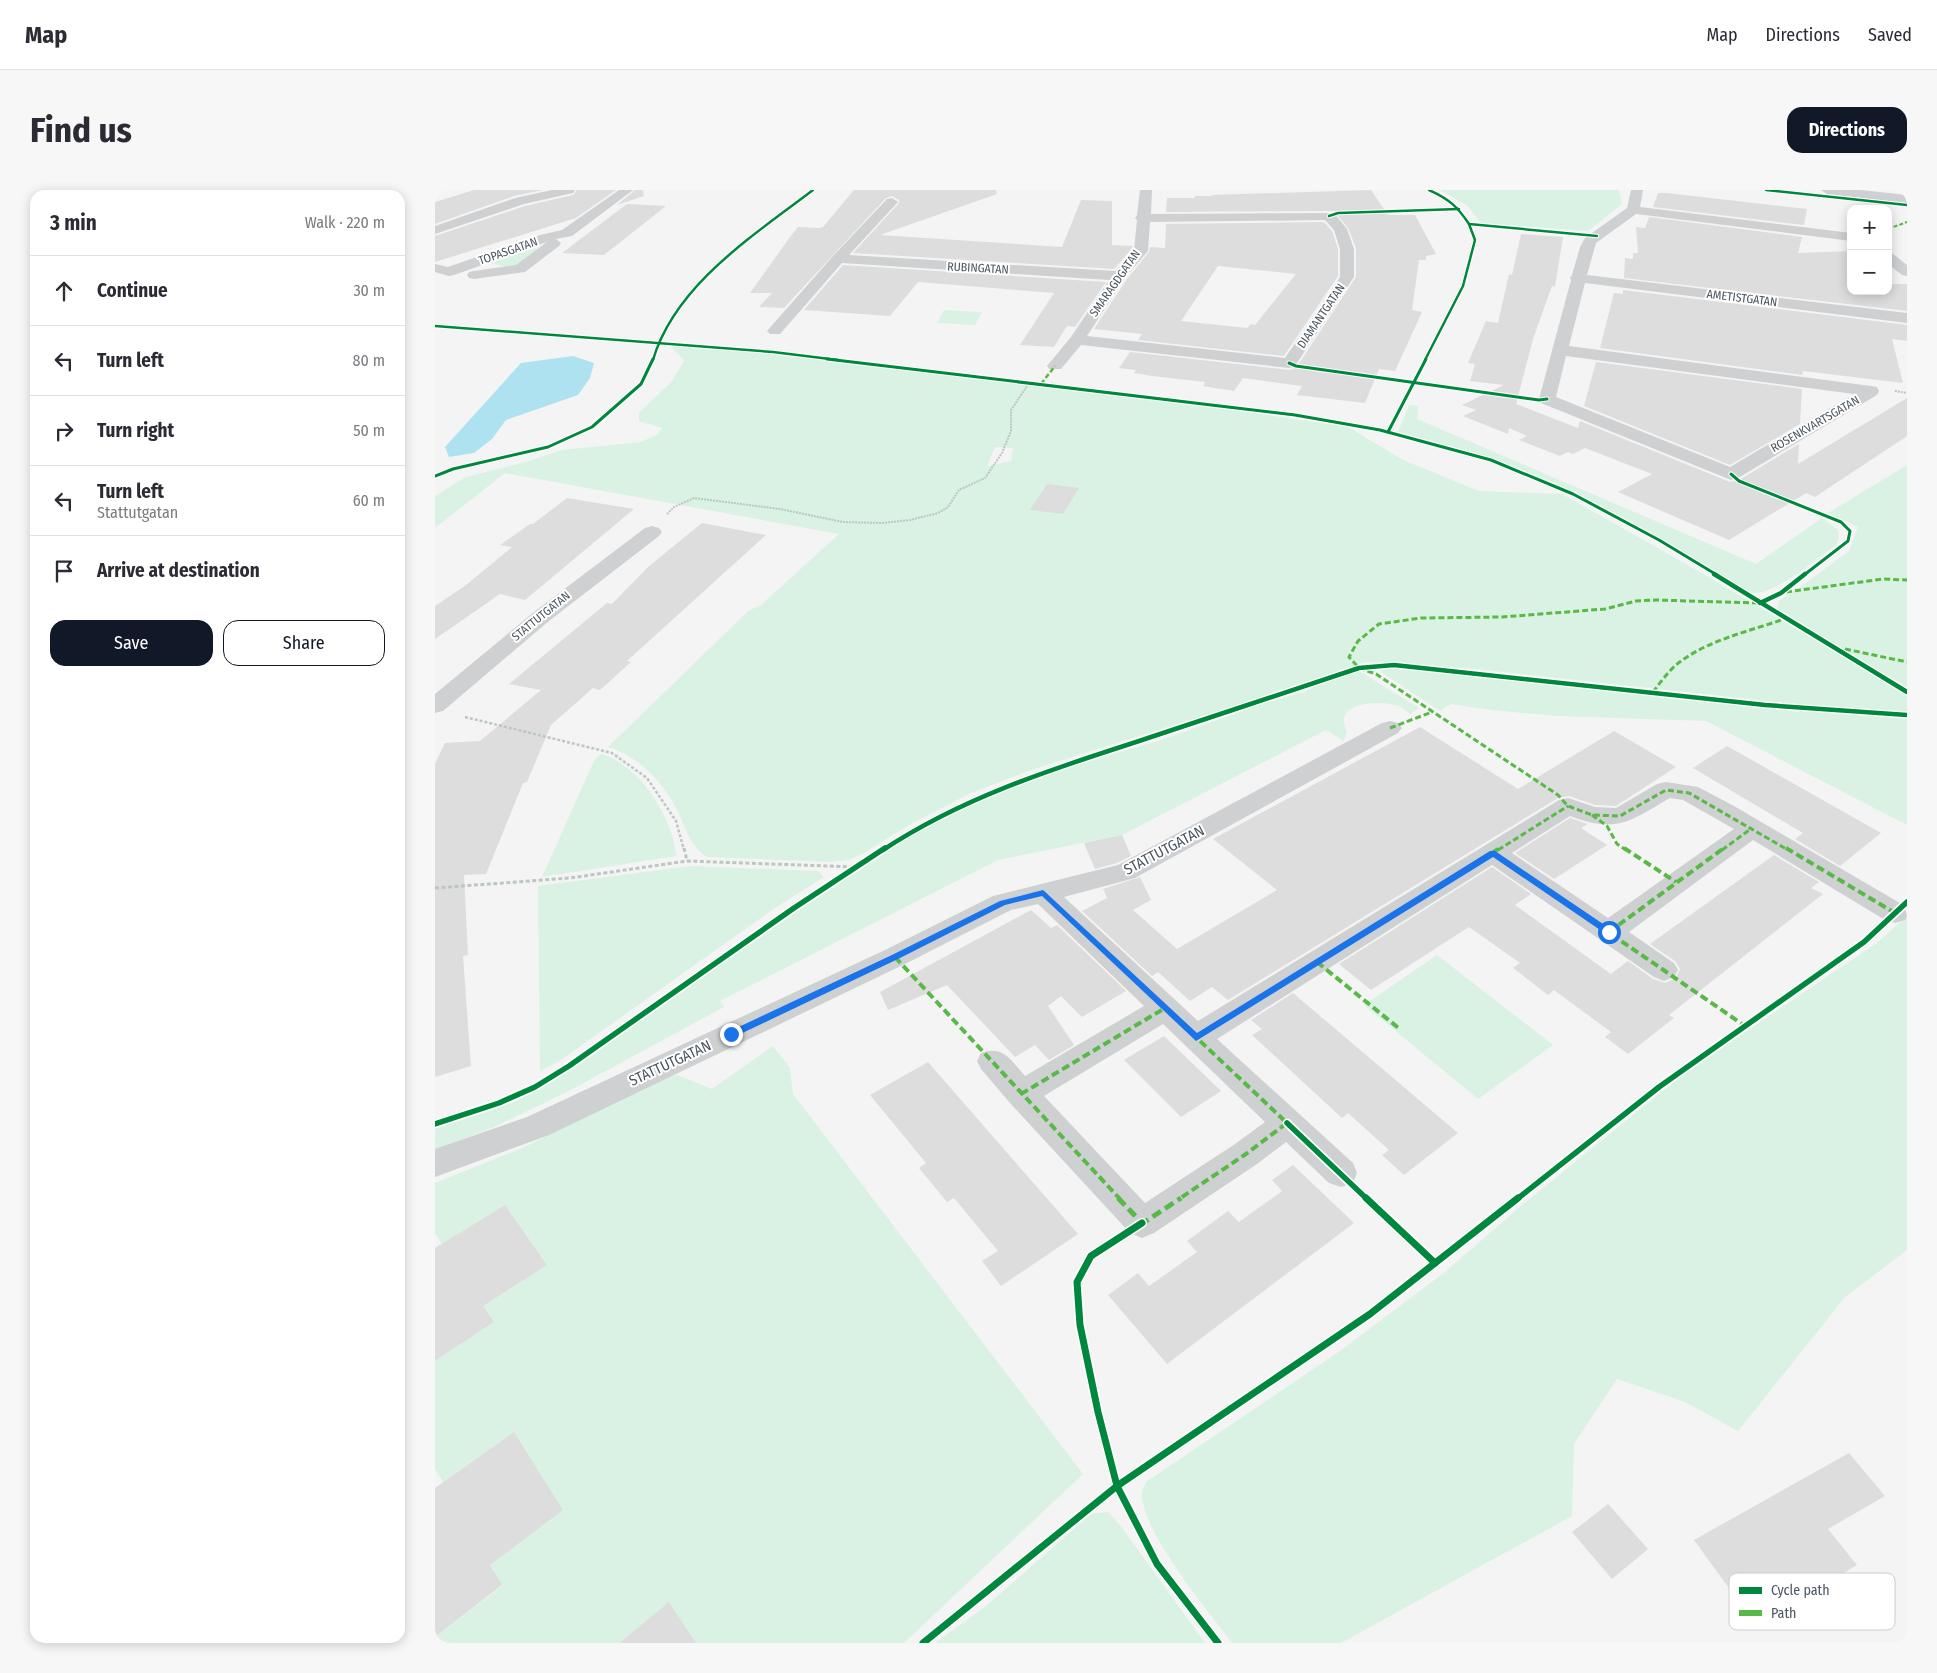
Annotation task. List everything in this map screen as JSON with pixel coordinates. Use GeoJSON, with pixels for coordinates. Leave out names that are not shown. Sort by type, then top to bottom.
{"type":"FeatureCollection","features":[{"type":"Feature","properties":{"kind":"street"},"geometry":{"type":"LineString","coordinates":[[435,230],[520,201],[569,190]]}},
{"type":"Feature","properties":{"kind":"street","name":"TOPASGATAN"},"geometry":{"type":"LineString","coordinates":[[442,270],[466,276],[520,269],[627,190]]}},
{"type":"Feature","properties":{"kind":"street","name":"SMARAGDGATAN"},"geometry":{"type":"LineString","coordinates":[[1055,366],[1077,340],[1119,276],[1141,251],[1142,218],[1146,190]]}},
{"type":"Feature","properties":{"kind":"street"},"geometry":{"type":"LineString","coordinates":[[1637,190],[1633,210],[1847,237]]}},
{"type":"Feature","properties":{"kind":"street"},"geometry":{"type":"LineString","coordinates":[[1827,190],[1907,199]]}},
{"type":"Feature","properties":{"kind":"street"},"geometry":{"type":"LineString","coordinates":[[775,331],[837,259],[892,202]]}},
{"type":"Feature","properties":{"kind":"street","name":"ROSENKVARTSGATAN"},"geometry":{"type":"LineString","coordinates":[[1561,350],[1871,391],[1731,474],[1547,399],[1561,350],[1577,278],[1590,242],[1633,210]]}},
{"type":"Feature","properties":{"kind":"street","name":"DIAMANTGATAN"},"geometry":{"type":"LineString","coordinates":[[1077,340],[1289,363],[1347,277],[1347,249],[1340,229],[1329,216],[1142,218]]}},
{"type":"Feature","properties":{"kind":"street","name":"TOPASGATAN"},"geometry":{"type":"LineString","coordinates":[[442,270],[567,233]]}},
{"type":"Feature","properties":{"kind":"street","name":"RUBINGATAN"},"geometry":{"type":"LineString","coordinates":[[837,259],[1119,276]]}},
{"type":"Feature","properties":{"kind":"street"},"geometry":{"type":"LineString","coordinates":[[1892,260],[1907,272]]}},
{"type":"Feature","properties":{"kind":"street","name":"AMETISTGATAN"},"geometry":{"type":"LineString","coordinates":[[1577,278],[1907,318]]}},
{"type":"Feature","properties":{"kind":"street","name":"STATTUTGATAN"},"geometry":{"type":"LineString","coordinates":[[435,706],[498,651],[579,586],[651,532]]}},
{"type":"Feature","properties":{"kind":"street","name":"STATTUTGATAN"},"geometry":{"type":"LineString","coordinates":[[435,1163],[538,1126],[895,957],[1003,903],[1126,872],[1389,728]]}},
{"type":"Feature","properties":{"kind":"street"},"geometry":{"type":"LineString","coordinates":[[1196,1038],[1569,806],[1592,815],[1620,816],[1666,790],[1689,793],[1895,913]]}},
{"type":"Feature","properties":{"kind":"street"},"geometry":{"type":"LineString","coordinates":[[1609,932],[1752,828]]}},
{"type":"Feature","properties":{"kind":"street"},"geometry":{"type":"LineString","coordinates":[[1493,853],[1663,970]]}},
{"type":"Feature","properties":{"kind":"street"},"geometry":{"type":"LineString","coordinates":[[1043,893],[1341,1173]]}},
{"type":"Feature","properties":{"kind":"street"},"geometry":{"type":"LineString","coordinates":[[1021,1094],[1165,1008]]}},
{"type":"Feature","properties":{"kind":"street"},"geometry":{"type":"LineString","coordinates":[[992,1061],[1142,1224],[1246,1154],[1287,1123]]}},
{"type":"Feature","properties":{"kind":"path"},"geometry":{"type":"LineString","coordinates":[[651,532],[674,506],[694,498],[780,509],[843,522],[882,523],[910,520],[939,513],[948,506],[959,490],[985,478],[1002,453],[1011,431],[1011,410],[1029,383]]}},
{"type":"Feature","properties":{"kind":"path"},"geometry":{"type":"LineString","coordinates":[[460,716],[613,753],[647,778],[676,821],[687,861]]}},
{"type":"Feature","properties":{"kind":"path"},"geometry":{"type":"LineString","coordinates":[[435,888],[570,878],[687,861],[856,867]]}},
{"type":"Feature","properties":{"kind":"green space"},"geometry":{"type":"Polygon","coordinates":[[[1440,190],[1619,190],[1622,204],[1588,231],[1481,223],[1468,206],[1440,190]]]}},
{"type":"Feature","properties":{"kind":"green space"},"geometry":{"type":"Polygon","coordinates":[[[531,247],[541,250],[528,260],[517,265],[505,266],[488,262],[531,247]]]}},
{"type":"Feature","properties":{"kind":"green space"},"geometry":{"type":"Polygon","coordinates":[[[944,310],[982,312],[975,325],[937,323],[944,310]]]}},
{"type":"Feature","properties":{"kind":"green space"},"geometry":{"type":"Polygon","coordinates":[[[671,346],[766,353],[1247,412],[1348,427],[1403,460],[1479,491],[1562,494],[1700,572],[1907,695],[1907,825],[1706,721],[1558,716],[1491,710],[1451,704],[1440,711],[1381,672],[1382,668],[1413,670],[1800,712],[1797,704],[1466,668],[1365,662],[1228,708],[1031,770],[971,793],[909,825],[862,854],[848,860],[831,862],[707,857],[696,847],[688,835],[676,808],[656,779],[639,763],[608,747],[748,611],[761,605],[839,534],[505,473],[435,528],[435,496],[466,477],[526,462],[562,450],[641,442],[658,434],[662,428],[639,421],[639,413],[672,381],[684,361],[671,346]],[[995,447],[987,466],[1011,461],[1013,448],[995,447]]]}},
{"type":"Feature","properties":{"kind":"green space"},"geometry":{"type":"Polygon","coordinates":[[[1409,405],[1418,406],[1417,419],[1756,564],[1822,518],[1838,530],[1839,537],[1836,545],[1783,583],[1771,589],[1750,593],[1629,521],[1554,483],[1477,454],[1398,432],[1409,405]]]}},
{"type":"Feature","properties":{"kind":"green space"},"geometry":{"type":"Polygon","coordinates":[[[1907,465],[1907,687],[1777,610],[1779,601],[1849,551],[1858,527],[1828,513],[1907,465]]]}},
{"type":"Feature","properties":{"kind":"green space"},"geometry":{"type":"Polygon","coordinates":[[[1359,671],[1419,708],[1410,714],[1401,707],[1383,703],[1372,703],[1352,708],[1346,713],[1344,721],[1347,731],[1344,741],[1326,730],[1122,835],[998,860],[720,1001],[724,1007],[567,1092],[492,1128],[435,1150],[435,1128],[514,1102],[544,1086],[808,902],[889,848],[934,822],[996,792],[1039,776],[1161,740],[1268,702],[1304,692],[1328,680],[1359,671]]]}},
{"type":"Feature","properties":{"kind":"green space"},"geometry":{"type":"Polygon","coordinates":[[[601,754],[629,769],[652,795],[669,826],[676,856],[542,877],[594,761],[601,754]]]}},
{"type":"Feature","properties":{"kind":"green space"},"geometry":{"type":"Polygon","coordinates":[[[690,866],[818,871],[824,877],[772,910],[558,1062],[540,1071],[538,886],[690,866]]]}},
{"type":"Feature","properties":{"kind":"green space"},"geometry":{"type":"Polygon","coordinates":[[[1907,916],[1907,1250],[1845,1297],[1738,1431],[1685,1402],[1617,1379],[1574,1444],[1572,1516],[1341,1643],[1232,1643],[1179,1572],[1154,1532],[1142,1497],[1142,1491],[1146,1482],[1340,1351],[1445,1272],[1522,1205],[1686,1072],[1877,943],[1907,916]]]}},
{"type":"Feature","properties":{"kind":"green space"},"geometry":{"type":"Polygon","coordinates":[[[1437,955],[1553,1045],[1478,1099],[1364,1005],[1437,955]]]}},
{"type":"Feature","properties":{"kind":"green space"},"geometry":{"type":"Polygon","coordinates":[[[773,1046],[790,1068],[793,1094],[1083,1474],[904,1643],[696,1643],[669,1602],[619,1643],[435,1643],[435,1637],[502,1586],[490,1565],[514,1432],[443,1482],[435,1469],[435,1361],[494,1322],[483,1306],[547,1265],[505,1205],[442,1244],[435,1233],[435,1183],[527,1146],[653,1080],[677,1075],[712,1089],[773,1046]]]}},
{"type":"Feature","properties":{"kind":"green space"},"geometry":{"type":"Polygon","coordinates":[[[1108,1512],[1120,1525],[1205,1643],[935,1643],[986,1606],[1091,1514],[1108,1512]]]}},
{"type":"Feature","properties":{"kind":"water"},"geometry":{"type":"Polygon","coordinates":[[[573,356],[594,363],[590,378],[578,395],[506,420],[492,439],[474,453],[449,457],[445,447],[521,363],[573,356]]]}},
{"type":"Feature","properties":{"kind":"building"},"geometry":{"type":"Polygon","coordinates":[[[474,190],[543,190],[514,196],[435,224],[435,202],[474,190]]]}},
{"type":"Feature","properties":{"kind":"building"},"geometry":{"type":"Polygon","coordinates":[[[577,190],[616,190],[576,218],[435,262],[435,236],[525,206],[573,195],[577,190]]]}},
{"type":"Feature","properties":{"kind":"building"},"geometry":{"type":"Polygon","coordinates":[[[635,190],[643,190],[644,196],[617,205],[635,190]]]}},
{"type":"Feature","properties":{"kind":"building"},"geometry":{"type":"Polygon","coordinates":[[[854,190],[996,190],[997,194],[880,235],[1062,247],[1081,200],[1112,201],[1112,245],[1133,246],[1114,269],[853,253],[899,203],[899,200],[892,196],[886,198],[784,308],[759,307],[772,293],[750,293],[798,227],[823,227],[854,190]]]}},
{"type":"Feature","properties":{"kind":"building"},"geometry":{"type":"Polygon","coordinates":[[[1371,190],[1388,215],[1415,215],[1436,254],[1426,256],[1426,260],[1419,260],[1412,310],[1422,312],[1395,371],[1379,369],[1365,403],[1297,395],[1302,386],[1243,378],[1234,391],[1203,386],[1205,382],[1152,376],[1134,373],[1136,370],[1119,368],[1130,352],[1289,370],[1296,368],[1356,277],[1356,248],[1348,228],[1334,211],[1166,212],[1167,198],[1371,190]]]}},
{"type":"Feature","properties":{"kind":"building"},"geometry":{"type":"Polygon","coordinates":[[[1658,193],[1807,209],[1804,225],[1653,207],[1658,193]]]}},
{"type":"Feature","properties":{"kind":"building"},"geometry":{"type":"Polygon","coordinates":[[[627,204],[666,206],[604,255],[562,253],[627,204]]]}},
{"type":"Feature","properties":{"kind":"building"},"geometry":{"type":"Polygon","coordinates":[[[1649,217],[1802,237],[1798,253],[1847,251],[1847,295],[1892,295],[1892,284],[1907,284],[1907,311],[1624,278],[1625,258],[1633,259],[1633,253],[1638,253],[1636,227],[1645,228],[1649,217]]]}},
{"type":"Feature","properties":{"kind":"building"},"geometry":{"type":"Polygon","coordinates":[[[1324,222],[1332,231],[1338,249],[1338,276],[1284,356],[1138,340],[1142,334],[1094,329],[1127,279],[1149,252],[1150,247],[1165,248],[1166,224],[1324,222]],[[1218,266],[1181,321],[1247,328],[1251,324],[1255,325],[1296,274],[1218,266]]]}},
{"type":"Feature","properties":{"kind":"building"},"geometry":{"type":"Polygon","coordinates":[[[1521,234],[1563,237],[1555,287],[1552,286],[1533,339],[1516,404],[1578,428],[1580,421],[1730,482],[1739,480],[1799,444],[1798,464],[1907,398],[1907,436],[1815,497],[1806,493],[1729,540],[1618,492],[1652,474],[1585,448],[1573,454],[1568,452],[1560,456],[1519,440],[1527,436],[1509,428],[1508,434],[1463,416],[1476,410],[1462,405],[1504,385],[1470,381],[1475,364],[1468,363],[1486,321],[1498,323],[1509,274],[1512,275],[1521,234]]]}},
{"type":"Feature","properties":{"kind":"building"},"geometry":{"type":"Polygon","coordinates":[[[843,265],[1106,282],[1075,327],[1067,326],[1054,347],[1020,345],[1054,293],[918,282],[890,316],[804,310],[843,265]]]}},
{"type":"Feature","properties":{"kind":"building"},"geometry":{"type":"Polygon","coordinates":[[[1623,290],[1907,325],[1907,341],[1892,339],[1903,383],[1803,371],[1802,375],[1600,348],[1614,293],[1623,294],[1623,290]]]}},
{"type":"Feature","properties":{"kind":"building"},"geometry":{"type":"Polygon","coordinates":[[[1596,362],[1802,389],[1800,424],[1730,465],[1584,406],[1596,362]]]}},
{"type":"Feature","properties":{"kind":"building"},"geometry":{"type":"Polygon","coordinates":[[[1047,484],[1079,488],[1063,514],[1030,510],[1047,484]]]}},
{"type":"Feature","properties":{"kind":"building"},"geometry":{"type":"Polygon","coordinates":[[[567,498],[634,509],[525,600],[500,594],[435,639],[435,606],[466,585],[512,547],[500,545],[530,524],[533,524],[567,498]]]}},
{"type":"Feature","properties":{"kind":"building"},"geometry":{"type":"Polygon","coordinates":[[[702,523],[766,535],[627,661],[631,662],[600,690],[593,688],[551,725],[527,782],[523,783],[486,874],[464,875],[468,955],[463,956],[471,1066],[435,1077],[435,764],[445,743],[480,741],[541,690],[509,684],[607,603],[612,604],[648,567],[702,523]]]}},
{"type":"Feature","properties":{"kind":"building"},"geometry":{"type":"Polygon","coordinates":[[[1420,727],[1518,789],[1614,731],[1676,767],[1616,806],[1595,805],[1569,796],[1558,798],[1228,1000],[1212,987],[1190,1001],[1158,972],[1152,976],[1082,911],[1107,898],[1103,889],[1140,877],[1151,900],[1133,910],[1177,949],[1277,890],[1213,839],[1420,727]]]}},
{"type":"Feature","properties":{"kind":"building"},"geometry":{"type":"Polygon","coordinates":[[[1727,746],[1881,833],[1840,866],[1795,839],[1803,833],[1693,768],[1727,746]]]}},
{"type":"Feature","properties":{"kind":"building"},"geometry":{"type":"Polygon","coordinates":[[[1570,818],[1588,824],[1581,828],[1607,845],[1554,879],[1515,853],[1570,818]]]}},
{"type":"Feature","properties":{"kind":"building"},"geometry":{"type":"Polygon","coordinates":[[[1122,835],[1131,856],[1117,863],[1095,869],[1084,843],[1122,835]]]}},
{"type":"Feature","properties":{"kind":"building"},"geometry":{"type":"Polygon","coordinates":[[[1774,855],[1819,882],[1811,888],[1823,894],[1669,1015],[1674,1018],[1628,1054],[1605,1037],[1611,1032],[1554,990],[1548,995],[1513,968],[1520,963],[1469,927],[1371,990],[1339,964],[1492,867],[1531,894],[1515,905],[1611,974],[1628,961],[1653,979],[1665,983],[1676,978],[1680,969],[1675,961],[1650,944],[1774,855]]]}},
{"type":"Feature","properties":{"kind":"building"},"geometry":{"type":"Polygon","coordinates":[[[1031,910],[1051,928],[1057,925],[1126,991],[1082,1017],[1061,996],[1048,1006],[1074,1045],[1049,1060],[1035,1045],[1015,1057],[947,985],[888,1010],[880,992],[1031,910]]]}},
{"type":"Feature","properties":{"kind":"building"},"geometry":{"type":"Polygon","coordinates":[[[1293,993],[1458,1133],[1404,1175],[1382,1155],[1389,1150],[1348,1113],[1342,1118],[1252,1035],[1262,1029],[1251,1020],[1293,993]]]}},
{"type":"Feature","properties":{"kind":"building"},"geometry":{"type":"Polygon","coordinates":[[[1164,1036],[1221,1091],[1181,1117],[1124,1060],[1164,1036]]]}},
{"type":"Feature","properties":{"kind":"building"},"geometry":{"type":"Polygon","coordinates":[[[928,1062],[1078,1234],[1001,1286],[982,1261],[998,1251],[954,1198],[947,1202],[919,1168],[926,1163],[870,1095],[928,1062]]]}},
{"type":"Feature","properties":{"kind":"building"},"geometry":{"type":"Polygon","coordinates":[[[1293,1165],[1354,1223],[1167,1364],[1108,1295],[1138,1273],[1149,1286],[1197,1252],[1187,1241],[1228,1211],[1239,1222],[1282,1191],[1272,1180],[1293,1165]]]}},
{"type":"Feature","properties":{"kind":"building"},"geometry":{"type":"Polygon","coordinates":[[[505,1205],[547,1265],[483,1306],[494,1322],[435,1361],[435,1248],[505,1205]]]}},
{"type":"Feature","properties":{"kind":"building"},"geometry":{"type":"Polygon","coordinates":[[[514,1432],[563,1510],[490,1565],[502,1585],[435,1637],[435,1488],[514,1432]]]}},
{"type":"Feature","properties":{"kind":"building"},"geometry":{"type":"Polygon","coordinates":[[[1849,1453],[1885,1496],[1828,1529],[1857,1565],[1844,1573],[1729,1573],[1729,1588],[1694,1540],[1849,1453]]]}},
{"type":"Feature","properties":{"kind":"building"},"geometry":{"type":"Polygon","coordinates":[[[1608,1504],[1648,1549],[1612,1579],[1572,1532],[1608,1504]]]}},
{"type":"Feature","properties":{"kind":"building"},"geometry":{"type":"Polygon","coordinates":[[[669,1602],[696,1643],[619,1643],[669,1602]]]}},
{"type":"Feature","properties":{"kind":"marked path"},"geometry":{"type":"LineString","coordinates":[[1892,228],[1907,222]]}},
{"type":"Feature","properties":{"kind":"marked path"},"geometry":{"type":"LineString","coordinates":[[1041,384],[1055,366]]}},
{"type":"Feature","properties":{"kind":"marked path"},"geometry":{"type":"LineString","coordinates":[[1786,592],[1883,579],[1907,580]]}},
{"type":"Feature","properties":{"kind":"marked path"},"geometry":{"type":"LineString","coordinates":[[1758,603],[1656,600],[1636,601],[1605,609],[1502,617],[1421,618],[1379,624],[1358,641],[1349,657],[1359,668],[1376,674],[1558,795],[1568,806],[1592,815],[1620,816],[1666,790],[1689,793],[1725,812],[1895,913]]}},
{"type":"Feature","properties":{"kind":"marked path"},"geometry":{"type":"LineString","coordinates":[[1653,692],[1675,666],[1697,652],[1735,636],[1787,618]]}},
{"type":"Feature","properties":{"kind":"marked path"},"geometry":{"type":"LineString","coordinates":[[1845,649],[1907,662]]}},
{"type":"Feature","properties":{"kind":"marked path"},"geometry":{"type":"LineString","coordinates":[[1390,728],[1432,712]]}},
{"type":"Feature","properties":{"kind":"marked path"},"geometry":{"type":"LineString","coordinates":[[1196,1037],[1568,806]]}},
{"type":"Feature","properties":{"kind":"marked path"},"geometry":{"type":"LineString","coordinates":[[1592,815],[1607,826],[1617,844],[1676,882]]}},
{"type":"Feature","properties":{"kind":"marked path"},"geometry":{"type":"LineString","coordinates":[[1609,932],[1752,828]]}},
{"type":"Feature","properties":{"kind":"marked path"},"geometry":{"type":"LineString","coordinates":[[1493,853],[1745,1026]]}},
{"type":"Feature","properties":{"kind":"marked path"},"geometry":{"type":"LineString","coordinates":[[1043,893],[1287,1123],[1246,1154],[1140,1225]]}},
{"type":"Feature","properties":{"kind":"marked path"},"geometry":{"type":"LineString","coordinates":[[895,957],[1142,1223]]}},
{"type":"Feature","properties":{"kind":"marked path"},"geometry":{"type":"LineString","coordinates":[[1317,962],[1401,1030]]}},
{"type":"Feature","properties":{"kind":"marked path"},"geometry":{"type":"LineString","coordinates":[[1021,1094],[1165,1008]]}},
{"type":"Feature","properties":{"kind":"cycle path"},"geometry":{"type":"LineString","coordinates":[[435,476],[453,469],[548,447],[592,427],[641,384],[650,368],[658,342],[687,296],[742,244],[813,190]]}},
{"type":"Feature","properties":{"kind":"cycle path"},"geometry":{"type":"LineString","coordinates":[[1429,190],[1448,199],[1459,209],[1469,224],[1597,236]]}},
{"type":"Feature","properties":{"kind":"cycle path"},"geometry":{"type":"LineString","coordinates":[[1766,190],[1907,205]]}},
{"type":"Feature","properties":{"kind":"cycle path"},"geometry":{"type":"LineString","coordinates":[[1329,216],[1338,213],[1459,209]]}},
{"type":"Feature","properties":{"kind":"cycle path"},"geometry":{"type":"LineString","coordinates":[[1388,432],[1463,286],[1475,240],[1469,224]]}},
{"type":"Feature","properties":{"kind":"cycle path"},"geometry":{"type":"LineString","coordinates":[[435,326],[773,352],[1295,415],[1380,430],[1491,460],[1573,494],[1659,540],[1907,692]]}},
{"type":"Feature","properties":{"kind":"cycle path"},"geometry":{"type":"LineString","coordinates":[[1289,363],[1296,366],[1539,400],[1547,399]]}},
{"type":"Feature","properties":{"kind":"cycle path"},"geometry":{"type":"LineString","coordinates":[[1731,474],[1739,481],[1841,522],[1850,531],[1848,541],[1781,593],[1760,603]]}},
{"type":"Feature","properties":{"kind":"cycle path"},"geometry":{"type":"LineString","coordinates":[[435,1124],[499,1103],[535,1087],[569,1066],[794,908],[916,828],[979,797],[1050,770],[1359,668],[1394,665],[1765,705],[1907,715]]}},
{"type":"Feature","properties":{"kind":"cycle path"},"geometry":{"type":"LineString","coordinates":[[923,1643],[1117,1486],[1370,1314],[1659,1087],[1864,942],[1907,902]]}},
{"type":"Feature","properties":{"kind":"cycle path"},"geometry":{"type":"LineString","coordinates":[[1287,1123],[1435,1263]]}},
{"type":"Feature","properties":{"kind":"cycle path"},"geometry":{"type":"LineString","coordinates":[[1142,1223],[1091,1256],[1077,1282],[1080,1325],[1098,1412],[1117,1486],[1157,1564],[1218,1643]]}},
{"type":"Feature","properties":{"kind":"route"},"geometry":{"type":"LineString","coordinates":[[731,1034],[895,957],[1003,903],[1043,893],[1196,1038],[1493,853],[1609,932]]}}]}
